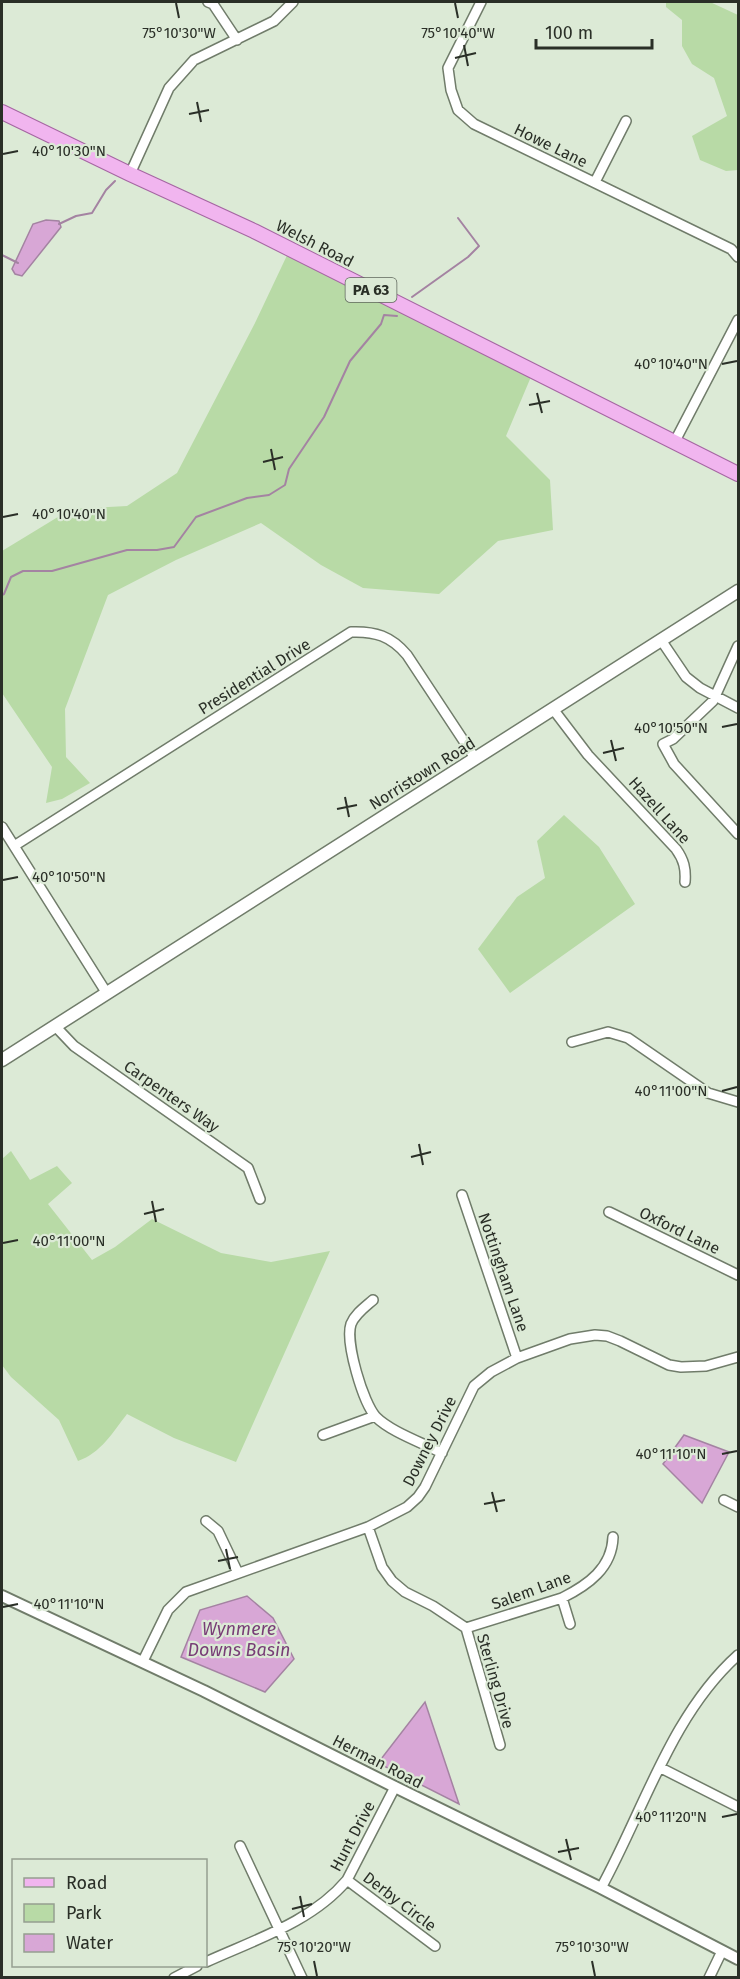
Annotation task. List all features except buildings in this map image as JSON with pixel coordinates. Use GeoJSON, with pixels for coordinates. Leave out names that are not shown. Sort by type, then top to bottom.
{"type":"FeatureCollection","features":[{"type":"Feature","properties":{"kind":"main road","name":"Welsh Road"},"geometry":{"type":"LineString","coordinates":[[2,112],[254,231],[738,474]]}},
{"type":"Feature","properties":{"kind":"main road","name":"Norristown Road"},"geometry":{"type":"LineString","coordinates":[[2,1060],[738,591]]}},
{"type":"Feature","properties":{"kind":"street"},"geometry":{"type":"LineString","coordinates":[[208,2],[213,4],[237,40]]}},
{"type":"Feature","properties":{"kind":"street"},"geometry":{"type":"LineString","coordinates":[[130,174],[169,88],[194,60],[274,21],[293,2]]}},
{"type":"Feature","properties":{"kind":"street","name":"Howe Lane"},"geometry":{"type":"LineString","coordinates":[[482,2],[448,68],[451,90],[458,110],[474,124],[731,249],[738,257]]}},
{"type":"Feature","properties":{"kind":"street"},"geometry":{"type":"LineString","coordinates":[[595,182],[627,121]]}},
{"type":"Feature","properties":{"kind":"street"},"geometry":{"type":"LineString","coordinates":[[674,443],[738,320]]}},
{"type":"Feature","properties":{"kind":"street","name":"Presidential Drive"},"geometry":{"type":"LineString","coordinates":[[14,846],[351,633],[377,633],[396,642],[475,758]]}},
{"type":"Feature","properties":{"kind":"street"},"geometry":{"type":"LineString","coordinates":[[661,640],[686,677],[738,708]]}},
{"type":"Feature","properties":{"kind":"street"},"geometry":{"type":"LineString","coordinates":[[738,646],[715,696],[706,709],[674,739],[663,744],[675,764],[738,834]]}},
{"type":"Feature","properties":{"kind":"street","name":"Hazell Lane"},"geometry":{"type":"LineString","coordinates":[[553,709],[588,755],[676,849],[682,857],[686,870],[685,882]]}},
{"type":"Feature","properties":{"kind":"street"},"geometry":{"type":"LineString","coordinates":[[2,827],[106,992]]}},
{"type":"Feature","properties":{"kind":"street","name":"Carpenters Way"},"geometry":{"type":"LineString","coordinates":[[56,1026],[74,1046],[248,1168],[260,1199]]}},
{"type":"Feature","properties":{"kind":"street"},"geometry":{"type":"LineString","coordinates":[[572,1042],[608,1032],[628,1038],[708,1093],[738,1102]]}},
{"type":"Feature","properties":{"kind":"street","name":"Nottingham Lane"},"geometry":{"type":"LineString","coordinates":[[462,1195],[517,1358]]}},
{"type":"Feature","properties":{"kind":"street","name":"Oxford Lane"},"geometry":{"type":"LineString","coordinates":[[609,1212],[738,1275]]}},
{"type":"Feature","properties":{"kind":"street"},"geometry":{"type":"LineString","coordinates":[[373,1300],[355,1316],[349,1338],[350,1350],[366,1400],[375,1416],[388,1426],[442,1453]]}},
{"type":"Feature","properties":{"kind":"street","name":"Downey Drive"},"geometry":{"type":"LineString","coordinates":[[143,1661],[168,1610],[177,1599],[195,1588],[368,1527],[398,1513],[418,1497],[474,1386],[490,1372],[517,1358],[570,1339],[595,1335],[607,1336],[669,1365],[681,1367],[706,1366],[738,1357]]}},
{"type":"Feature","properties":{"kind":"street"},"geometry":{"type":"LineString","coordinates":[[322,1435],[375,1416]]}},
{"type":"Feature","properties":{"kind":"street"},"geometry":{"type":"LineString","coordinates":[[724,1500],[738,1507]]}},
{"type":"Feature","properties":{"kind":"street"},"geometry":{"type":"LineString","coordinates":[[206,1521],[218,1532],[238,1573]]}},
{"type":"Feature","properties":{"kind":"street","name":"Sterling Drive"},"geometry":{"type":"LineString","coordinates":[[368,1527],[382,1567],[392,1581],[405,1592],[433,1606],[466,1629],[500,1745]]}},
{"type":"Feature","properties":{"kind":"street","name":"Salem Lane"},"geometry":{"type":"LineString","coordinates":[[466,1629],[562,1598],[584,1586],[599,1573],[612,1551],[613,1537]]}},
{"type":"Feature","properties":{"kind":"street","name":"Herman Road"},"geometry":{"type":"LineString","coordinates":[[2,1596],[143,1661],[601,1888],[738,1959]]}},
{"type":"Feature","properties":{"kind":"street"},"geometry":{"type":"LineString","coordinates":[[562,1598],[570,1624]]}},
{"type":"Feature","properties":{"kind":"street"},"geometry":{"type":"LineString","coordinates":[[601,1888],[684,1721],[718,1675],[738,1655]]}},
{"type":"Feature","properties":{"kind":"street"},"geometry":{"type":"LineString","coordinates":[[661,1768],[738,1807]]}},
{"type":"Feature","properties":{"kind":"street","name":"Hunt Drive"},"geometry":{"type":"LineString","coordinates":[[207,1962],[306,1916],[339,1890],[347,1880],[394,1787]]}},
{"type":"Feature","properties":{"kind":"street"},"geometry":{"type":"LineString","coordinates":[[240,1846],[302,1977]]}},
{"type":"Feature","properties":{"kind":"street","name":"Derby Circle"},"geometry":{"type":"LineString","coordinates":[[347,1880],[435,1946]]}},
{"type":"Feature","properties":{"kind":"street"},"geometry":{"type":"LineString","coordinates":[[709,1977],[722,1951]]}},
{"type":"Feature","properties":{"kind":"street"},"geometry":{"type":"LineString","coordinates":[[174,1977],[193,1967]]}},
{"type":"Feature","properties":{"kind":"green space"},"geometry":{"type":"Polygon","coordinates":[[[666,2],[710,2],[738,15],[738,170],[726,171],[700,160],[692,136],[727,116],[714,78],[692,64],[682,46],[682,20],[666,7],[666,2]]]}},
{"type":"Feature","properties":{"kind":"green space"},"geometry":{"type":"Polygon","coordinates":[[[290,249],[533,372],[506,436],[550,480],[553,530],[498,541],[439,594],[363,588],[321,565],[261,523],[176,560],[108,595],[65,709],[66,757],[90,783],[62,799],[46,803],[52,767],[2,693],[2,551],[71,509],[127,506],[177,473],[255,323],[290,249]]]}},
{"type":"Feature","properties":{"kind":"green space"},"geometry":{"type":"Polygon","coordinates":[[[564,815],[599,847],[635,904],[510,993],[478,949],[517,897],[545,878],[537,841],[564,815]]]}},
{"type":"Feature","properties":{"kind":"green space"},"geometry":{"type":"Polygon","coordinates":[[[11,1151],[30,1180],[57,1166],[72,1183],[48,1204],[92,1260],[115,1247],[152,1219],[221,1253],[271,1262],[330,1251],[236,1462],[174,1438],[127,1414],[100,1447],[78,1461],[59,1420],[11,1377],[2,1365],[2,1159],[11,1151]]]}},
{"type":"Feature","properties":{"kind":"water"},"geometry":{"type":"Polygon","coordinates":[[[46,220],[59,221],[61,227],[22,276],[15,274],[12,269],[33,224],[46,220]]]}},
{"type":"Feature","properties":{"kind":"water"},"geometry":{"type":"Polygon","coordinates":[[[684,1435],[729,1452],[702,1503],[663,1464],[684,1435]]]}},
{"type":"Feature","properties":{"kind":"water","name":"Wynmere Downs Basin"},"geometry":{"type":"Polygon","coordinates":[[[247,1596],[273,1618],[294,1659],[265,1692],[181,1657],[200,1610],[247,1596]]]}},
{"type":"Feature","properties":{"kind":"water"},"geometry":{"type":"Polygon","coordinates":[[[425,1702],[459,1804],[378,1763],[425,1702]]]}},
{"type":"Feature","properties":{"kind":"waterway"},"geometry":{"type":"LineString","coordinates":[[59,224],[76,216],[92,213],[106,190],[115,181]]}},
{"type":"Feature","properties":{"kind":"waterway"},"geometry":{"type":"LineString","coordinates":[[412,297],[468,257],[479,246],[458,218]]}},
{"type":"Feature","properties":{"kind":"waterway"},"geometry":{"type":"LineString","coordinates":[[2,255],[18,263]]}},
{"type":"Feature","properties":{"kind":"waterway"},"geometry":{"type":"LineString","coordinates":[[2,595],[11,577],[23,571],[52,571],[127,550],[157,550],[174,547],[196,517],[247,498],[269,495],[285,485],[289,469],[324,417],[350,361],[381,324],[384,315],[397,316]]}}]}
